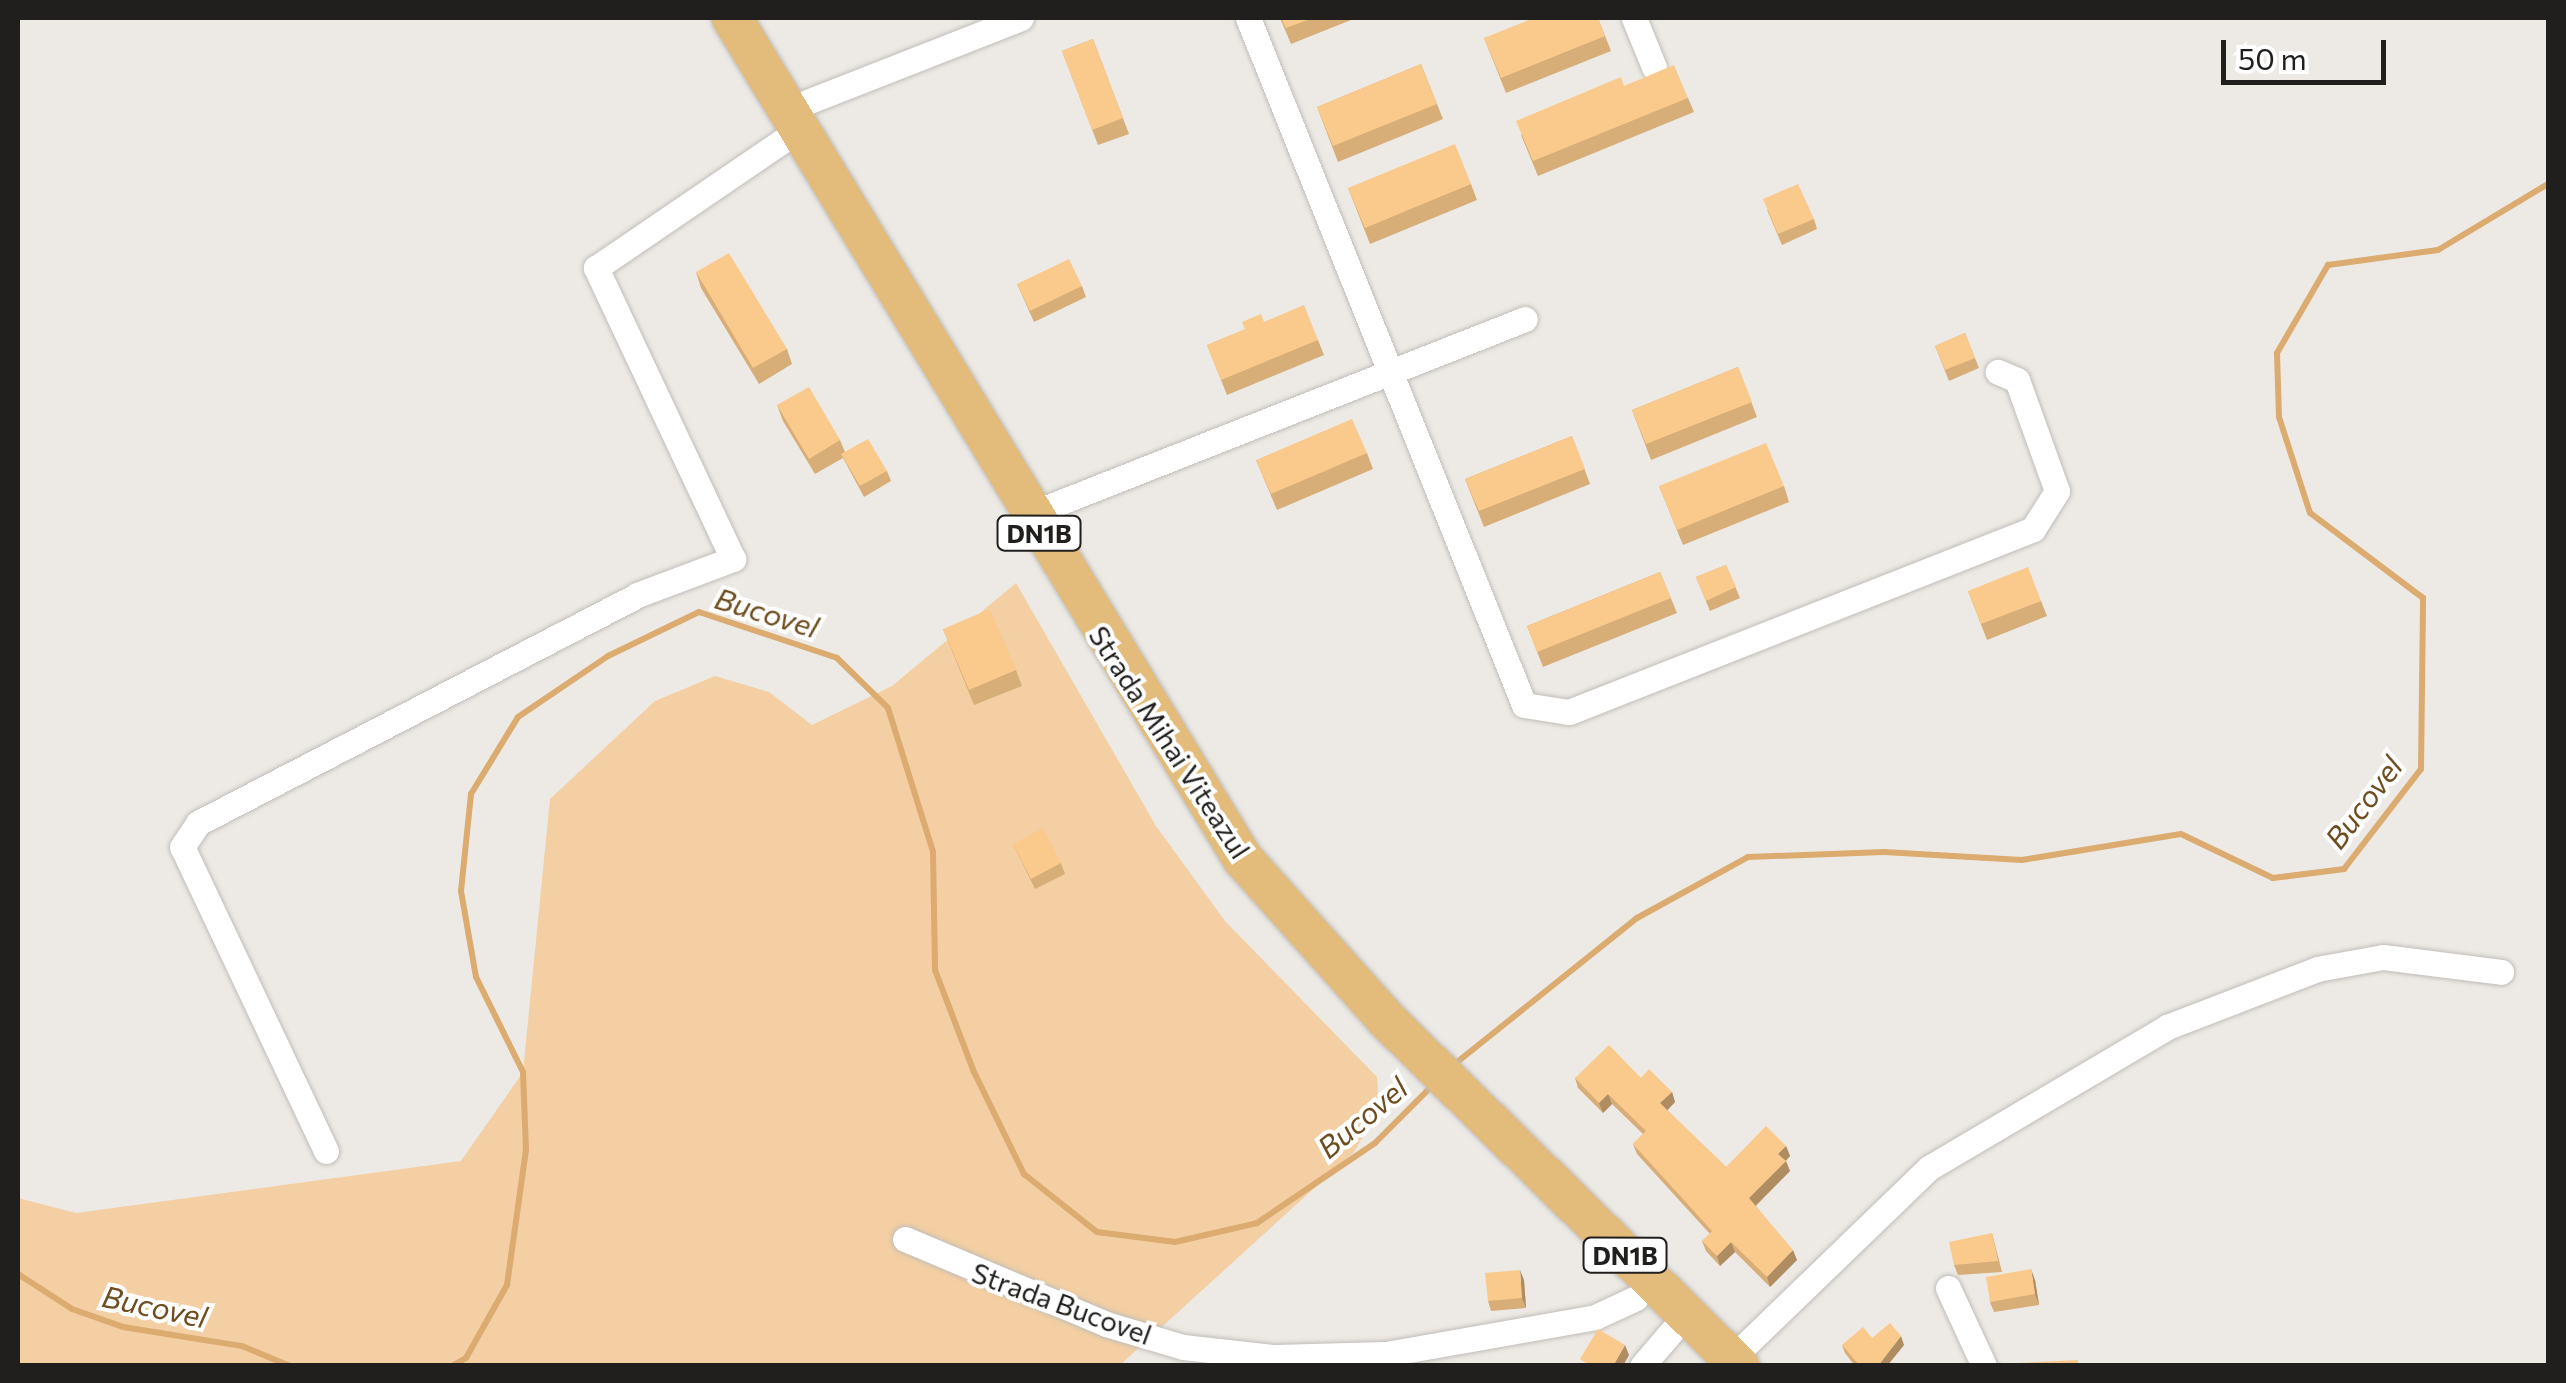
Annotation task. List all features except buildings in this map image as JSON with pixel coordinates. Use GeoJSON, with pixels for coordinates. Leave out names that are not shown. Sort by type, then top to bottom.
{"type":"FeatureCollection","features":[{"type":"Feature","properties":{"kind":"main road","name":"Strada Mihai Viteazul"},"geometry":{"type":"LineString","coordinates":[[706,18],[785,126],[1243,859],[1380,1030]]}},
{"type":"Feature","properties":{"kind":"main road","name":"Strada Mihai Viteazul"},"geometry":{"type":"LineString","coordinates":[[732,18],[785,126],[1204,846],[1503,1152],[1726,1363]]}},
{"type":"Feature","properties":{"kind":"main road","name":"Strada Mihai Viteazul"},"geometry":{"type":"LineString","coordinates":[[1503,1152],[1671,1332],[1726,1363]]}},
{"type":"Feature","properties":{"kind":"street"},"geometry":{"type":"LineString","coordinates":[[326,1151],[182,848],[198,822],[637,595],[732,559],[596,268],[785,126],[1021,18]]}},
{"type":"Feature","properties":{"kind":"street"},"geometry":{"type":"LineString","coordinates":[[1248,18],[1524,705],[1570,712],[2034,529],[2058,491],[2017,380],[1998,372]]}},
{"type":"Feature","properties":{"kind":"street"},"geometry":{"type":"LineString","coordinates":[[1634,18],[1654,67]]}},
{"type":"Feature","properties":{"kind":"street"},"geometry":{"type":"LineString","coordinates":[[1028,515],[1525,319]]}},
{"type":"Feature","properties":{"kind":"street"},"geometry":{"type":"LineString","coordinates":[[1726,1363],[1929,1168],[2167,1027],[2316,970],[2383,958],[2500,972]]}},
{"type":"Feature","properties":{"kind":"street","name":"Strada Bucovel"},"geometry":{"type":"LineString","coordinates":[[906,1239],[1106,1324],[1184,1347],[1274,1357],[1386,1354],[1595,1317],[1636,1298]]}},
{"type":"Feature","properties":{"kind":"street"},"geometry":{"type":"LineString","coordinates":[[1948,1288],[1984,1366]]}},
{"type":"Feature","properties":{"kind":"street"},"geometry":{"type":"LineString","coordinates":[[1642,1366],[1671,1332]]}},
{"type":"Feature","properties":{"kind":"shaded area"},"geometry":{"type":"Polygon","coordinates":[[[1016,583],[1156,826],[1225,921],[1377,1077],[1379,1108],[1354,1152],[1120,1365],[18,1365],[18,1198],[76,1213],[461,1161],[523,1072],[550,799],[655,701],[715,676],[769,692],[812,725],[892,686],[1016,583]]]}},
{"type":"Feature","properties":{"kind":"waterway","name":"Bucovel"},"geometry":{"type":"LineString","coordinates":[[1451,1067],[1637,918],[1748,857],[1884,852],[2022,860],[2181,834],[2273,878],[2344,869],[2421,769],[2423,598],[2310,513],[2279,417],[2277,353],[2328,265],[2438,250],[2548,184]]}},
{"type":"Feature","properties":{"kind":"waterway","name":"Bucovel"},"geometry":{"type":"LineString","coordinates":[[452,1366],[466,1358],[507,1285],[526,1150],[523,1072],[476,977],[461,891],[471,794],[518,717],[608,656],[699,612],[837,658],[888,708],[933,852],[935,970],[974,1072],[1024,1174],[1097,1232],[1175,1242],[1257,1223],[1375,1143],[1432,1086]]}},
{"type":"Feature","properties":{"kind":"waterway","name":"Bucovel"},"geometry":{"type":"LineString","coordinates":[[18,1274],[72,1309],[123,1327],[242,1346],[290,1366]]}}]}
